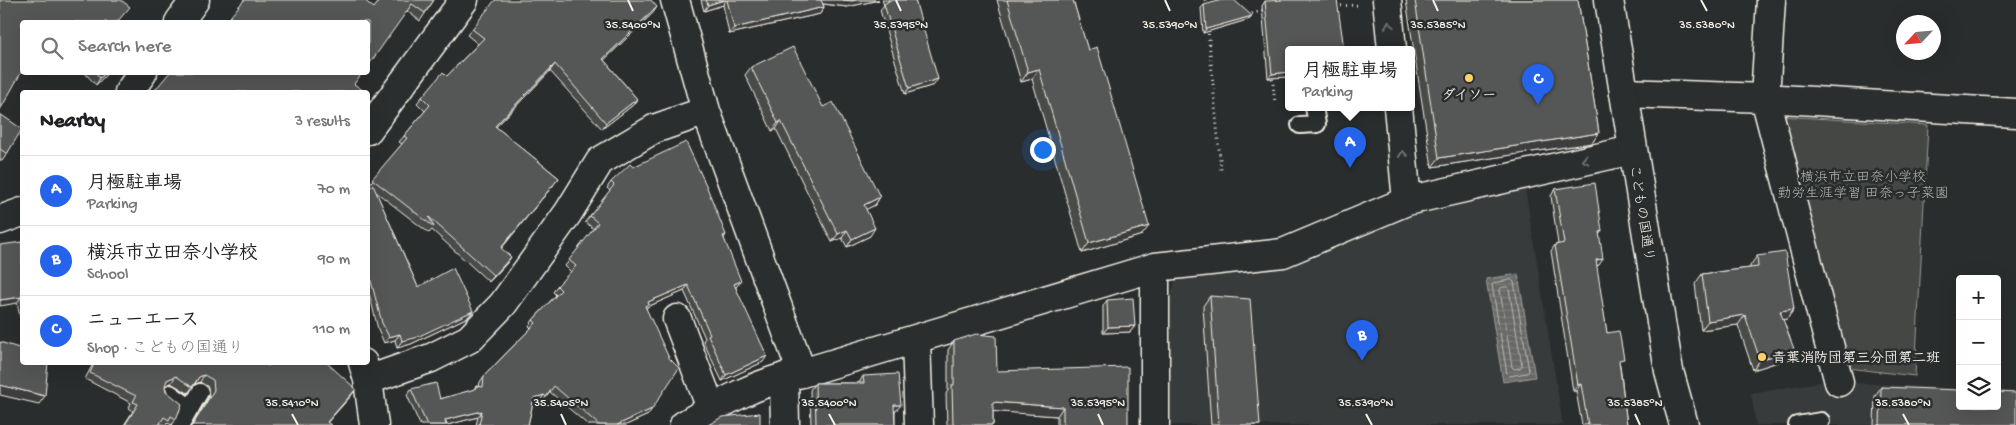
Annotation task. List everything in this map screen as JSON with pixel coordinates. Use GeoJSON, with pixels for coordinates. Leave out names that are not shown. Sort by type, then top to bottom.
{"type":"FeatureCollection","features":[{"type":"Feature","properties":{"kind":"street"},"geometry":{"type":"LineString","coordinates":[[181,20],[196,0]]}},
{"type":"Feature","properties":{"kind":"street"},"geometry":{"type":"LineString","coordinates":[[370,127],[464,0]]}},
{"type":"Feature","properties":{"kind":"street"},"geometry":{"type":"LineString","coordinates":[[675,0],[706,111],[793,375],[785,425]]}},
{"type":"Feature","properties":{"kind":"street","name":"こどもの国通り"},"geometry":{"type":"LineString","coordinates":[[1610,0],[1632,150],[1669,372],[1684,425]]}},
{"type":"Feature","properties":{"kind":"street"},"geometry":{"type":"LineString","coordinates":[[1771,0],[1765,98],[1839,382]]}},
{"type":"Feature","properties":{"kind":"street"},"geometry":{"type":"LineString","coordinates":[[1387,2],[1392,46]]}},
{"type":"Feature","properties":{"kind":"street"},"geometry":{"type":"LineString","coordinates":[[130,90],[141,75]]}},
{"type":"Feature","properties":{"kind":"street"},"geometry":{"type":"LineString","coordinates":[[1624,93],[1765,98],[2016,113]]}},
{"type":"Feature","properties":{"kind":"street"},"geometry":{"type":"LineString","coordinates":[[374,425],[365,371],[431,358],[469,339],[503,304],[568,213],[600,160],[654,129],[706,111]]}},
{"type":"Feature","properties":{"kind":"street"},"geometry":{"type":"LineString","coordinates":[[1398,111],[1407,201]]}},
{"type":"Feature","properties":{"kind":"street"},"geometry":{"type":"LineString","coordinates":[[684,425],[711,408],[793,375],[916,340],[1154,267],[1284,253],[1407,201],[1632,150]]}},
{"type":"Feature","properties":{"kind":"street"},"geometry":{"type":"LineString","coordinates":[[0,220],[20,213]]}},
{"type":"Feature","properties":{"kind":"street"},"geometry":{"type":"LineString","coordinates":[[1154,267],[1155,425]]}},
{"type":"Feature","properties":{"kind":"street"},"geometry":{"type":"LineString","coordinates":[[677,319],[711,408]]}},
{"type":"Feature","properties":{"kind":"street"},"geometry":{"type":"LineString","coordinates":[[916,340],[919,425]]}},
{"type":"Feature","properties":{"kind":"lane"},"geometry":{"type":"LineString","coordinates":[[1300,125],[1317,124],[1315,111]]}},
{"type":"Feature","properties":{"kind":"lane"},"geometry":{"type":"LineString","coordinates":[[181,425],[200,392]]}},
{"type":"Feature","properties":{"kind":"lane"},"geometry":{"type":"LineString","coordinates":[[170,393],[191,408]]}},
{"type":"Feature","properties":{"kind":"lane"},"geometry":{"type":"LineString","coordinates":[[1797,425],[1821,421]]}},
{"type":"Feature","properties":{"kind":"path"},"geometry":{"type":"LineString","coordinates":[[1205,0],[1206,13]]}},
{"type":"Feature","properties":{"kind":"path"},"geometry":{"type":"LineString","coordinates":[[1328,6],[1387,2]]}},
{"type":"Feature","properties":{"kind":"path"},"geometry":{"type":"LineString","coordinates":[[1242,17],[1268,10],[1268,19]]}},
{"type":"Feature","properties":{"kind":"path"},"geometry":{"type":"LineString","coordinates":[[1207,23],[1221,170]]}},
{"type":"Feature","properties":{"kind":"path"},"geometry":{"type":"LineString","coordinates":[[1272,66],[1274,103]]}},
{"type":"Feature","properties":{"kind":"shaded area"},"geometry":{"type":"Polygon","coordinates":[[[1525,188],[1563,425],[1171,425],[1170,296],[1176,280],[1286,267],[1413,214],[1525,188]]]}},
{"type":"Feature","properties":{"kind":"shaded area"},"geometry":{"type":"Polygon","coordinates":[[[1826,381],[1956,389],[1956,410],[2001,410],[2001,391],[2016,392],[2016,425],[1756,425],[1751,393],[1826,381]]]}},
{"type":"Feature","properties":{"kind":"green space","name":"横浜市立田奈小学校 勤労生涯学習 田奈っ子菜園"},"geometry":{"type":"Polygon","coordinates":[[[1780,116],[1928,125],[1915,376],[1848,368],[1780,116]]]}},
{"type":"Feature","properties":{"kind":"water"},"geometry":{"type":"Polygon","coordinates":[[[1518,274],[1535,377],[1503,382],[1486,279],[1518,274]]]}},
{"type":"Feature","properties":{"kind":"building"},"geometry":{"type":"Polygon","coordinates":[[[0,0],[121,0],[130,7],[119,20],[20,20],[20,75],[0,110],[0,0]]]}},
{"type":"Feature","properties":{"kind":"building"},"geometry":{"type":"Polygon","coordinates":[[[244,0],[364,0],[374,8],[380,0],[434,0],[425,13],[412,4],[370,63],[370,20],[228,20],[244,0]]]}},
{"type":"Feature","properties":{"kind":"building"},"geometry":{"type":"Polygon","coordinates":[[[495,0],[651,0],[657,7],[603,59],[637,99],[606,123],[555,64],[495,126],[559,178],[501,248],[511,257],[494,276],[429,217],[434,227],[372,179],[407,138],[404,136],[430,105],[422,97],[443,72],[447,76],[484,38],[472,29],[495,0]]]}},
{"type":"Feature","properties":{"kind":"building"},"geometry":{"type":"Polygon","coordinates":[[[706,0],[724,0],[708,5],[706,0]]]}},
{"type":"Feature","properties":{"kind":"building"},"geometry":{"type":"Polygon","coordinates":[[[727,0],[821,0],[824,7],[734,28],[727,0]]]}},
{"type":"Feature","properties":{"kind":"building"},"geometry":{"type":"Polygon","coordinates":[[[888,0],[915,0],[938,79],[909,88],[884,4],[888,0]]]}},
{"type":"Feature","properties":{"kind":"building"},"geometry":{"type":"Polygon","coordinates":[[[1007,0],[1073,0],[1088,50],[1097,47],[1149,226],[1089,243],[1039,69],[1028,72],[1007,0]]]}},
{"type":"Feature","properties":{"kind":"building"},"geometry":{"type":"Polygon","coordinates":[[[1222,0],[1234,0],[1252,16],[1206,29],[1204,5],[1222,0]]]}},
{"type":"Feature","properties":{"kind":"building"},"geometry":{"type":"Polygon","coordinates":[[[1337,0],[1344,46],[1285,46],[1285,72],[1272,74],[1265,1],[1337,0]]]}},
{"type":"Feature","properties":{"kind":"building"},"geometry":{"type":"Polygon","coordinates":[[[1415,0],[1578,0],[1599,133],[1439,158],[1415,0]]]}},
{"type":"Feature","properties":{"kind":"building"},"geometry":{"type":"Polygon","coordinates":[[[793,47],[823,107],[833,102],[880,197],[864,205],[875,228],[852,239],[847,230],[838,234],[781,121],[778,123],[751,67],[793,47]]]}},
{"type":"Feature","properties":{"kind":"building"},"geometry":{"type":"Polygon","coordinates":[[[168,75],[361,75],[354,84],[363,90],[155,90],[168,75]]]}},
{"type":"Feature","properties":{"kind":"building"},"geometry":{"type":"Polygon","coordinates":[[[0,114],[20,128],[20,132],[7,154],[0,149],[0,114]]]}},
{"type":"Feature","properties":{"kind":"building"},"geometry":{"type":"Polygon","coordinates":[[[686,142],[726,235],[723,236],[741,281],[734,284],[767,356],[726,375],[688,285],[648,302],[649,304],[645,306],[669,358],[679,368],[652,409],[617,425],[599,425],[554,386],[546,397],[544,395],[534,398],[528,425],[479,425],[482,411],[445,420],[446,425],[427,425],[411,389],[436,383],[440,399],[475,389],[476,386],[483,387],[484,376],[536,323],[533,320],[561,290],[557,286],[576,266],[569,260],[598,223],[590,216],[614,185],[611,182],[630,164],[633,167],[686,142]]]}},
{"type":"Feature","properties":{"kind":"building"},"geometry":{"type":"Polygon","coordinates":[[[1595,183],[1602,231],[1599,232],[1603,259],[1596,260],[1607,333],[1619,331],[1624,359],[1619,360],[1627,425],[1588,425],[1581,384],[1578,385],[1555,245],[1564,243],[1555,189],[1595,183]]]}},
{"type":"Feature","properties":{"kind":"building"},"geometry":{"type":"Polygon","coordinates":[[[373,185],[418,287],[453,268],[473,311],[415,338],[402,341],[400,334],[389,337],[382,323],[370,277],[370,188],[373,185]]]}},
{"type":"Feature","properties":{"kind":"building"},"geometry":{"type":"Polygon","coordinates":[[[20,242],[20,297],[0,300],[0,245],[20,242]]]}},
{"type":"Feature","properties":{"kind":"building"},"geometry":{"type":"Polygon","coordinates":[[[1785,252],[1794,309],[1780,311],[1794,349],[1760,360],[1745,315],[1708,321],[1702,274],[1758,267],[1757,256],[1785,252]]]}},
{"type":"Feature","properties":{"kind":"building"},"geometry":{"type":"Polygon","coordinates":[[[1210,296],[1250,299],[1260,425],[1219,425],[1210,296]]]}},
{"type":"Feature","properties":{"kind":"building"},"geometry":{"type":"Polygon","coordinates":[[[1133,298],[1135,326],[1108,327],[1107,300],[1133,298]]]}},
{"type":"Feature","properties":{"kind":"building"},"geometry":{"type":"Polygon","coordinates":[[[976,334],[996,336],[997,371],[1128,367],[1128,425],[1063,425],[1063,407],[993,402],[993,425],[953,425],[954,341],[976,334]]]}},
{"type":"Feature","properties":{"kind":"building"},"geometry":{"type":"Polygon","coordinates":[[[0,342],[20,348],[20,365],[48,365],[45,396],[0,385],[0,342]]]}},
{"type":"Feature","properties":{"kind":"building"},"geometry":{"type":"Polygon","coordinates":[[[94,365],[329,365],[356,389],[327,422],[331,425],[192,425],[214,390],[213,380],[204,375],[199,377],[192,387],[176,376],[167,380],[165,386],[166,391],[182,404],[176,419],[171,416],[169,420],[164,417],[159,425],[125,425],[138,404],[133,402],[136,396],[90,373],[94,365]]]}},
{"type":"Feature","properties":{"kind":"building"},"geometry":{"type":"Polygon","coordinates":[[[898,374],[901,405],[894,405],[895,425],[816,425],[815,383],[864,383],[863,376],[898,374]]]}},
{"type":"Feature","properties":{"kind":"building"},"geometry":{"type":"Polygon","coordinates":[[[1881,387],[1956,390],[1956,410],[2001,410],[2001,392],[2016,393],[2016,425],[1880,425],[1881,387]]]}},
{"type":"Feature","properties":{"kind":"building"},"geometry":{"type":"Polygon","coordinates":[[[760,413],[760,425],[708,425],[722,417],[760,413]]]}},
{"type":"Feature","properties":{"kind":"place","name":"ダイソー"},"geometry":{"type":"Point","coordinates":[1469,78]}},
{"type":"Feature","properties":{"kind":"place","name":"ニューエース"},"geometry":{"type":"Point","coordinates":[1538,105]}},
{"type":"Feature","properties":{"kind":"place","name":"月極駐車場"},"geometry":{"type":"Point","coordinates":[1350,168]}},
{"type":"Feature","properties":{"kind":"place","name":"青葉消防団第三分団第二班"},"geometry":{"type":"Point","coordinates":[1762,357]}},
{"type":"Feature","properties":{"kind":"place","name":"横浜市立田奈小学校"},"geometry":{"type":"Point","coordinates":[1362,361]}}]}
